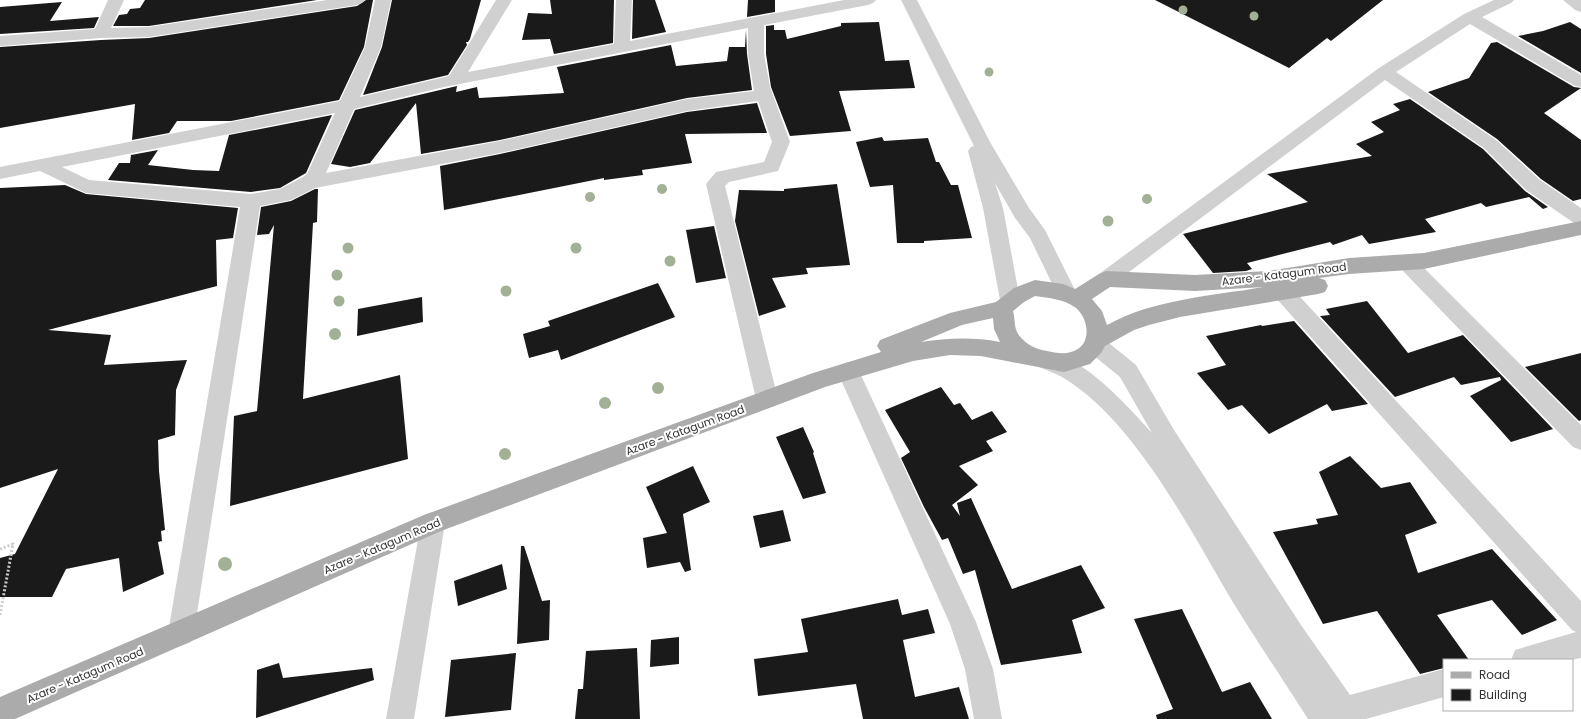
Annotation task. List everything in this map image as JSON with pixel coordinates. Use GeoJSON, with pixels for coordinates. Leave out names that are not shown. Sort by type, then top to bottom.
{"type":"FeatureCollection","features":[{"type":"Feature","properties":{"kind":"main road","name":"Azare - Katagum Road"},"geometry":{"type":"LineString","coordinates":[[0,711],[433,523],[769,398],[848,371],[913,352],[950,346],[982,347],[1040,359],[1071,362],[1086,355],[1097,342],[1127,324],[1149,317],[1180,309],[1284,292],[1581,228]]}},
{"type":"Feature","properties":{"kind":"main road","name":"Azare - Katagum Road"},"geometry":{"type":"LineString","coordinates":[[1106,279],[1179,283],[1225,282],[1268,279],[1350,266],[1418,264]]}},
{"type":"Feature","properties":{"kind":"main road"},"geometry":{"type":"LineString","coordinates":[[1097,342],[1099,330],[1097,320],[1089,308],[1071,295],[1106,279]]}},
{"type":"Feature","properties":{"kind":"main road","name":"Azare - Katagum Road"},"geometry":{"type":"LineString","coordinates":[[769,398],[806,380],[922,334],[947,321],[979,311],[1006,305],[1021,292],[1035,288],[1050,288],[1071,295]]}},
{"type":"Feature","properties":{"kind":"main road"},"geometry":{"type":"LineString","coordinates":[[1006,305],[1003,324],[1008,336],[1023,351],[1040,359]]}},
{"type":"Feature","properties":{"kind":"street"},"geometry":{"type":"LineString","coordinates":[[101,33],[116,0]]}},
{"type":"Feature","properties":{"kind":"street"},"geometry":{"type":"LineString","coordinates":[[0,41],[101,33],[149,32],[357,0]]}},
{"type":"Feature","properties":{"kind":"street"},"geometry":{"type":"LineString","coordinates":[[310,182],[315,177],[373,47],[383,0]]}},
{"type":"Feature","properties":{"kind":"street"},"geometry":{"type":"LineString","coordinates":[[456,79],[504,0]]}},
{"type":"Feature","properties":{"kind":"street"},"geometry":{"type":"LineString","coordinates":[[622,47],[624,0]]}},
{"type":"Feature","properties":{"kind":"street"},"geometry":{"type":"LineString","coordinates":[[0,173],[347,105],[456,79],[868,0]]}},
{"type":"Feature","properties":{"kind":"street"},"geometry":{"type":"LineString","coordinates":[[909,0],[966,113],[1022,213],[1038,235],[1071,295]]}},
{"type":"Feature","properties":{"kind":"street"},"geometry":{"type":"LineString","coordinates":[[1106,279],[1385,72],[1470,17],[1506,0]]}},
{"type":"Feature","properties":{"kind":"street"},"geometry":{"type":"LineString","coordinates":[[1571,0],[1581,7]]}},
{"type":"Feature","properties":{"kind":"street"},"geometry":{"type":"LineString","coordinates":[[1470,17],[1581,82]]}},
{"type":"Feature","properties":{"kind":"street"},"geometry":{"type":"LineString","coordinates":[[756,21],[756,54],[764,95],[781,142],[771,167],[723,177],[715,184],[769,398]]}},
{"type":"Feature","properties":{"kind":"street"},"geometry":{"type":"LineString","coordinates":[[1385,72],[1490,144],[1533,185],[1581,218]]}},
{"type":"Feature","properties":{"kind":"street"},"geometry":{"type":"LineString","coordinates":[[42,165],[86,186],[251,201],[284,195],[310,182],[500,147],[687,105],[764,95]]}},
{"type":"Feature","properties":{"kind":"street"},"geometry":{"type":"LineString","coordinates":[[966,113],[993,208],[1006,305]]}},
{"type":"Feature","properties":{"kind":"street"},"geometry":{"type":"LineString","coordinates":[[181,633],[251,201]]}},
{"type":"Feature","properties":{"kind":"street"},"geometry":{"type":"LineString","coordinates":[[1418,264],[1581,440]]}},
{"type":"Feature","properties":{"kind":"street"},"geometry":{"type":"LineString","coordinates":[[1284,292],[1581,621]]}},
{"type":"Feature","properties":{"kind":"street"},"geometry":{"type":"LineString","coordinates":[[1097,342],[1128,371],[1166,437],[1291,634],[1340,716]]}},
{"type":"Feature","properties":{"kind":"street"},"geometry":{"type":"LineString","coordinates":[[1040,359],[1068,370],[1094,388],[1116,409],[1139,437],[1200,524],[1245,599],[1340,716]]}},
{"type":"Feature","properties":{"kind":"street"},"geometry":{"type":"LineString","coordinates":[[848,371],[963,622],[979,669],[988,719]]}},
{"type":"Feature","properties":{"kind":"street"},"geometry":{"type":"LineString","coordinates":[[400,719],[433,523]]}},
{"type":"Feature","properties":{"kind":"street"},"geometry":{"type":"LineString","coordinates":[[1528,659],[1581,644]]}},
{"type":"Feature","properties":{"kind":"street"},"geometry":{"type":"LineString","coordinates":[[1340,716],[1443,683]]}},
{"type":"Feature","properties":{"kind":"path"},"geometry":{"type":"LineString","coordinates":[[0,549],[12,544],[0,615]]}},
{"type":"Feature","properties":{"kind":"building"},"geometry":{"type":"Polygon","coordinates":[[[145,0],[317,0],[149,26],[113,26],[119,15],[127,14],[130,9],[140,8],[145,0]]]}},
{"type":"Feature","properties":{"kind":"building"},"geometry":{"type":"Polygon","coordinates":[[[366,0],[373,0],[364,47],[339,100],[231,121],[177,121],[169,133],[132,140],[135,104],[0,128],[0,47],[149,38],[357,6],[366,0]]]}},
{"type":"Feature","properties":{"kind":"building"},"geometry":{"type":"Polygon","coordinates":[[[392,0],[481,0],[470,39],[466,42],[467,45],[448,75],[363,95],[382,47],[392,0]]]}},
{"type":"Feature","properties":{"kind":"building"},"geometry":{"type":"Polygon","coordinates":[[[550,0],[614,0],[613,43],[554,54],[550,39],[522,40],[528,13],[552,14],[550,0]]]}},
{"type":"Feature","properties":{"kind":"building"},"geometry":{"type":"Polygon","coordinates":[[[633,0],[655,0],[666,32],[632,39],[633,0]]]}},
{"type":"Feature","properties":{"kind":"building"},"geometry":{"type":"Polygon","coordinates":[[[748,0],[775,0],[775,12],[747,17],[748,0]]]}},
{"type":"Feature","properties":{"kind":"building"},"geometry":{"type":"Polygon","coordinates":[[[1155,0],[1383,0],[1331,41],[1327,38],[1289,68],[1155,0]]]}},
{"type":"Feature","properties":{"kind":"building"},"geometry":{"type":"Polygon","coordinates":[[[62,2],[50,21],[99,17],[94,28],[0,34],[0,7],[62,2]]]}},
{"type":"Feature","properties":{"kind":"building"},"geometry":{"type":"Polygon","coordinates":[[[879,22],[885,61],[909,60],[915,88],[839,91],[851,131],[790,136],[771,87],[766,54],[766,26],[774,25],[774,30],[785,30],[787,39],[841,26],[841,23],[879,22]]]}},
{"type":"Feature","properties":{"kind":"building"},"geometry":{"type":"Polygon","coordinates":[[[1570,22],[1581,29],[1581,73],[1518,36],[1543,31],[1570,22]]]}},
{"type":"Feature","properties":{"kind":"building"},"geometry":{"type":"Polygon","coordinates":[[[746,30],[747,54],[752,90],[687,98],[500,140],[421,154],[416,103],[370,163],[350,167],[331,164],[355,110],[457,86],[456,92],[477,87],[479,98],[564,93],[557,67],[671,45],[676,66],[727,61],[729,47],[745,47],[746,30]]]}},
{"type":"Feature","properties":{"kind":"building"},"geometry":{"type":"Polygon","coordinates":[[[1497,42],[1574,87],[1581,88],[1544,113],[1581,140],[1581,199],[1573,201],[1541,179],[1497,139],[1428,92],[1469,78],[1491,43],[1497,42]]]}},
{"type":"Feature","properties":{"kind":"building"},"geometry":{"type":"Polygon","coordinates":[[[1410,99],[1483,149],[1525,191],[1548,207],[1543,209],[1529,197],[1486,207],[1481,203],[1425,219],[1436,232],[1369,244],[1362,235],[1333,245],[1330,242],[1247,263],[1252,269],[1246,271],[1213,273],[1183,234],[1308,202],[1267,174],[1372,156],[1356,144],[1384,132],[1371,122],[1400,110],[1393,104],[1410,99]]]}},
{"type":"Feature","properties":{"kind":"building"},"geometry":{"type":"Polygon","coordinates":[[[757,103],[767,133],[685,134],[692,163],[642,170],[643,175],[604,180],[604,178],[444,210],[440,166],[687,112],[757,103]]]}},
{"type":"Feature","properties":{"kind":"building"},"geometry":{"type":"Polygon","coordinates":[[[332,115],[306,173],[280,188],[251,192],[108,180],[119,163],[130,163],[131,155],[158,150],[148,165],[219,171],[229,135],[332,115]]]}},
{"type":"Feature","properties":{"kind":"building"},"geometry":{"type":"Polygon","coordinates":[[[882,137],[884,141],[928,138],[936,162],[939,162],[951,185],[958,185],[972,238],[924,241],[924,243],[897,243],[893,185],[870,187],[856,142],[882,137]]]}},
{"type":"Feature","properties":{"kind":"building"},"geometry":{"type":"Polygon","coordinates":[[[837,184],[850,265],[806,268],[808,274],[772,278],[786,307],[759,316],[735,221],[739,190],[784,191],[784,189],[837,184]]]}},
{"type":"Feature","properties":{"kind":"building"},"geometry":{"type":"Polygon","coordinates":[[[65,185],[86,194],[238,208],[233,238],[216,240],[217,286],[48,330],[111,335],[104,365],[187,360],[176,390],[175,435],[158,440],[159,471],[165,530],[161,531],[162,541],[158,542],[164,574],[123,592],[119,558],[66,569],[52,597],[0,597],[0,558],[15,554],[58,469],[0,488],[0,188],[65,185]]]}},
{"type":"Feature","properties":{"kind":"building"},"geometry":{"type":"Polygon","coordinates":[[[315,189],[318,189],[317,222],[313,223],[303,399],[400,375],[408,459],[230,506],[234,416],[257,411],[274,225],[269,234],[257,235],[261,207],[291,201],[315,189]]]}},
{"type":"Feature","properties":{"kind":"building"},"geometry":{"type":"Polygon","coordinates":[[[714,226],[726,278],[696,283],[686,230],[714,226]]]}},
{"type":"Feature","properties":{"kind":"building"},"geometry":{"type":"Polygon","coordinates":[[[658,283],[675,317],[561,360],[558,350],[529,358],[523,334],[550,326],[548,321],[658,283]]]}},
{"type":"Feature","properties":{"kind":"building"},"geometry":{"type":"Polygon","coordinates":[[[422,297],[423,322],[357,336],[358,309],[422,297]]]}},
{"type":"Feature","properties":{"kind":"building"},"geometry":{"type":"Polygon","coordinates":[[[1367,301],[1408,353],[1463,335],[1553,429],[1511,442],[1470,396],[1501,380],[1500,377],[1461,385],[1454,377],[1395,397],[1320,316],[1330,315],[1326,309],[1367,301]]]}},
{"type":"Feature","properties":{"kind":"building"},"geometry":{"type":"Polygon","coordinates":[[[1294,321],[1368,404],[1332,411],[1327,404],[1269,434],[1242,405],[1228,410],[1197,373],[1226,365],[1206,336],[1261,325],[1294,321]]]}},
{"type":"Feature","properties":{"kind":"building"},"geometry":{"type":"Polygon","coordinates":[[[1581,353],[1581,420],[1579,421],[1525,367],[1581,353]]]}},
{"type":"Feature","properties":{"kind":"building"},"geometry":{"type":"Polygon","coordinates":[[[941,387],[954,405],[960,403],[972,420],[992,411],[1007,432],[986,441],[993,451],[959,466],[978,485],[952,505],[960,516],[957,503],[971,498],[1012,589],[1081,565],[1105,608],[1072,620],[1082,653],[1001,665],[975,570],[963,574],[948,538],[942,540],[924,507],[901,458],[910,452],[885,410],[941,387]]]}},
{"type":"Feature","properties":{"kind":"building"},"geometry":{"type":"Polygon","coordinates":[[[803,427],[814,452],[813,453],[826,493],[803,499],[776,437],[803,427]]]}},
{"type":"Feature","properties":{"kind":"building"},"geometry":{"type":"Polygon","coordinates":[[[1350,456],[1381,488],[1410,482],[1437,523],[1405,535],[1418,573],[1492,549],[1557,620],[1522,635],[1492,600],[1437,615],[1468,659],[1443,659],[1443,668],[1420,674],[1377,611],[1323,624],[1273,532],[1318,524],[1316,519],[1338,515],[1319,472],[1350,456]]]}},
{"type":"Feature","properties":{"kind":"building"},"geometry":{"type":"Polygon","coordinates":[[[693,466],[710,502],[683,514],[691,570],[685,572],[680,562],[647,568],[643,538],[667,533],[646,487],[693,466]]]}},
{"type":"Feature","properties":{"kind":"building"},"geometry":{"type":"Polygon","coordinates":[[[783,510],[791,541],[760,548],[753,516],[783,510]]]}},
{"type":"Feature","properties":{"kind":"building"},"geometry":{"type":"Polygon","coordinates":[[[521,546],[524,546],[542,601],[550,600],[549,640],[517,644],[521,546]]]}},
{"type":"Feature","properties":{"kind":"building"},"geometry":{"type":"Polygon","coordinates":[[[502,564],[507,589],[458,606],[454,581],[502,564]]]}},
{"type":"Feature","properties":{"kind":"building"},"geometry":{"type":"Polygon","coordinates":[[[898,599],[902,615],[928,609],[935,633],[903,640],[915,697],[959,687],[969,719],[863,719],[856,684],[758,696],[754,659],[808,652],[801,619],[898,599]]]}},
{"type":"Feature","properties":{"kind":"building"},"geometry":{"type":"Polygon","coordinates":[[[1182,609],[1222,692],[1250,682],[1272,719],[1157,719],[1156,715],[1173,709],[1134,619],[1182,609]]]}},
{"type":"Feature","properties":{"kind":"building"},"geometry":{"type":"Polygon","coordinates":[[[679,637],[679,664],[650,667],[651,640],[679,637]]]}},
{"type":"Feature","properties":{"kind":"building"},"geometry":{"type":"Polygon","coordinates":[[[637,648],[640,719],[575,719],[578,689],[583,689],[586,651],[637,648]]]}},
{"type":"Feature","properties":{"kind":"building"},"geometry":{"type":"Polygon","coordinates":[[[516,653],[511,710],[445,717],[451,660],[516,653]]]}},
{"type":"Feature","properties":{"kind":"building"},"geometry":{"type":"Polygon","coordinates":[[[279,663],[283,678],[372,668],[374,680],[256,718],[257,670],[279,663]]]}}]}
